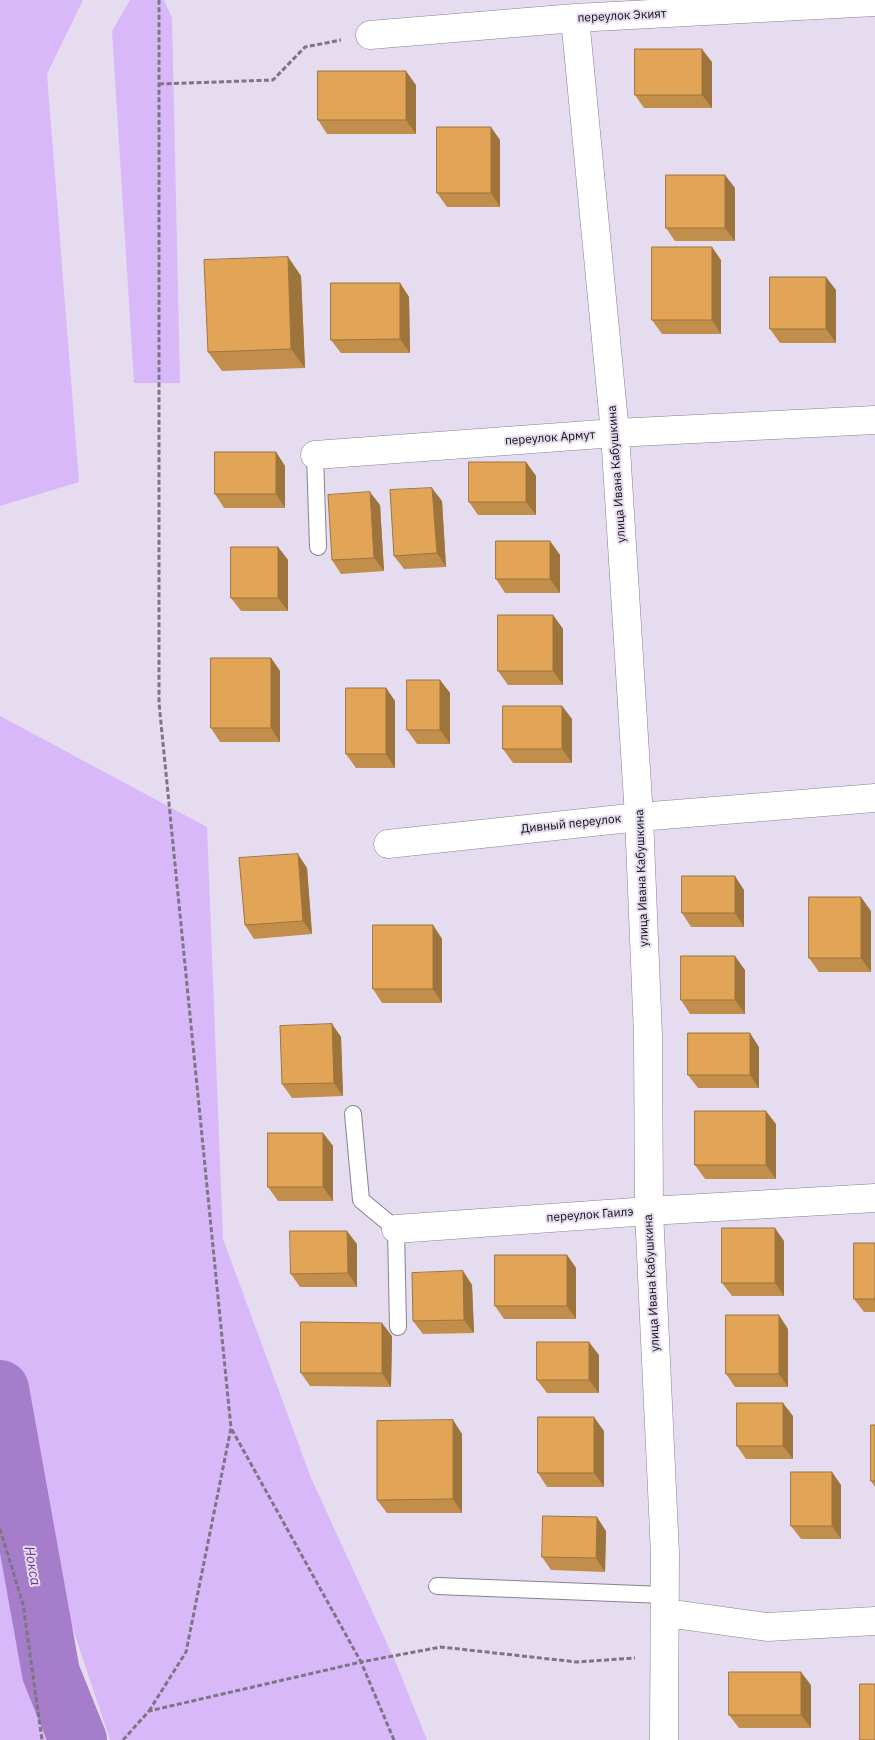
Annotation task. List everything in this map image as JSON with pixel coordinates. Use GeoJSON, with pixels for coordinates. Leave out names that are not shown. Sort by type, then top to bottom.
{"type":"FeatureCollection","features":[{"type":"Feature","properties":{"kind":"street","name":"переулок Экият"},"geometry":{"type":"LineString","coordinates":[[370,35],[575,18],[875,2]]}},
{"type":"Feature","properties":{"kind":"street","name":"улица Ивана Кабушкина"},"geometry":{"type":"LineString","coordinates":[[575,18],[615,434],[640,817],[648,1036],[649,1210],[665,1554],[664,1740]]}},
{"type":"Feature","properties":{"kind":"street","name":"переулок Армут"},"geometry":{"type":"LineString","coordinates":[[315,455],[615,434],[875,420]]}},
{"type":"Feature","properties":{"kind":"street","name":"Дивный переулок"},"geometry":{"type":"LineString","coordinates":[[388,844],[640,817],[875,798]]}},
{"type":"Feature","properties":{"kind":"street","name":"переулок Гаилэ"},"geometry":{"type":"LineString","coordinates":[[396,1229],[649,1210],[875,1198]]}},
{"type":"Feature","properties":{"kind":"street"},"geometry":{"type":"LineString","coordinates":[[665,1604],[767,1627],[875,1621]]}},
{"type":"Feature","properties":{"kind":"lane"},"geometry":{"type":"LineString","coordinates":[[315,455],[318,547]]}},
{"type":"Feature","properties":{"kind":"lane"},"geometry":{"type":"LineString","coordinates":[[353,1114],[361,1200],[396,1229],[398,1327]]}},
{"type":"Feature","properties":{"kind":"lane"},"geometry":{"type":"LineString","coordinates":[[438,1586],[665,1604]]}},
{"type":"Feature","properties":{"kind":"path"},"geometry":{"type":"LineString","coordinates":[[123,1740],[148,1711],[186,1652],[231,1428],[160,703],[160,0]]}},
{"type":"Feature","properties":{"kind":"path"},"geometry":{"type":"LineString","coordinates":[[160,84],[273,80],[305,46],[370,35]]}},
{"type":"Feature","properties":{"kind":"path"},"geometry":{"type":"LineString","coordinates":[[231,1428],[361,1662],[394,1740]]}},
{"type":"Feature","properties":{"kind":"path"},"geometry":{"type":"LineString","coordinates":[[0,1529],[23,1604],[42,1740]]}},
{"type":"Feature","properties":{"kind":"path"},"geometry":{"type":"LineString","coordinates":[[148,1711],[361,1662],[440,1647],[577,1662],[665,1656]]}},
{"type":"Feature","properties":{"kind":"shaded area"},"geometry":{"type":"Polygon","coordinates":[[[0,0],[83,0],[47,74],[79,482],[0,506],[0,0]]]}},
{"type":"Feature","properties":{"kind":"shaded area"},"geometry":{"type":"Polygon","coordinates":[[[130,0],[164,0],[172,18],[180,383],[134,383],[112,31],[130,0]]]}},
{"type":"Feature","properties":{"kind":"shaded area"},"geometry":{"type":"Polygon","coordinates":[[[0,716],[207,827],[223,1239],[311,1478],[396,1663],[427,1740],[110,1740],[0,1410],[0,716]]]}},
{"type":"Feature","properties":{"kind":"shaded area"},"geometry":{"type":"Polygon","coordinates":[[[0,1497],[39,1585],[73,1723],[74,1740],[0,1740],[0,1497]]]}},
{"type":"Feature","properties":{"kind":"building"},"geometry":{"type":"Polygon","coordinates":[[[635,49],[702,49],[702,95],[635,95],[635,49]]]}},
{"type":"Feature","properties":{"kind":"building"},"geometry":{"type":"Polygon","coordinates":[[[318,71],[406,71],[406,120],[318,120],[318,71]]]}},
{"type":"Feature","properties":{"kind":"building"},"geometry":{"type":"Polygon","coordinates":[[[437,127],[491,127],[491,193],[437,193],[437,127]]]}},
{"type":"Feature","properties":{"kind":"building"},"geometry":{"type":"Polygon","coordinates":[[[666,175],[725,175],[725,228],[666,228],[666,175]]]}},
{"type":"Feature","properties":{"kind":"building"},"geometry":{"type":"Polygon","coordinates":[[[652,247],[712,247],[712,320],[652,320],[652,247]]]}},
{"type":"Feature","properties":{"kind":"building"},"geometry":{"type":"Polygon","coordinates":[[[288,257],[291,349],[208,352],[204,260],[288,257]]]}},
{"type":"Feature","properties":{"kind":"building"},"geometry":{"type":"Polygon","coordinates":[[[770,277],[826,277],[826,329],[770,329],[770,277]]]}},
{"type":"Feature","properties":{"kind":"building"},"geometry":{"type":"Polygon","coordinates":[[[331,283],[400,283],[400,339],[331,340],[331,283]]]}},
{"type":"Feature","properties":{"kind":"building"},"geometry":{"type":"Polygon","coordinates":[[[215,452],[276,452],[276,494],[215,494],[215,452]]]}},
{"type":"Feature","properties":{"kind":"building"},"geometry":{"type":"Polygon","coordinates":[[[469,462],[526,462],[526,502],[469,502],[469,462]]]}},
{"type":"Feature","properties":{"kind":"building"},"geometry":{"type":"Polygon","coordinates":[[[432,488],[437,553],[394,556],[390,490],[432,488]]]}},
{"type":"Feature","properties":{"kind":"building"},"geometry":{"type":"Polygon","coordinates":[[[370,492],[374,558],[332,560],[328,495],[370,492]]]}},
{"type":"Feature","properties":{"kind":"building"},"geometry":{"type":"Polygon","coordinates":[[[496,541],[550,541],[550,579],[496,579],[496,541]]]}},
{"type":"Feature","properties":{"kind":"building"},"geometry":{"type":"Polygon","coordinates":[[[231,547],[278,547],[278,598],[231,598],[231,547]]]}},
{"type":"Feature","properties":{"kind":"building"},"geometry":{"type":"Polygon","coordinates":[[[498,615],[553,615],[553,671],[498,671],[498,615]]]}},
{"type":"Feature","properties":{"kind":"building"},"geometry":{"type":"Polygon","coordinates":[[[211,658],[271,658],[271,728],[211,728],[211,658]]]}},
{"type":"Feature","properties":{"kind":"building"},"geometry":{"type":"Polygon","coordinates":[[[407,680],[440,680],[440,730],[407,730],[407,680]]]}},
{"type":"Feature","properties":{"kind":"building"},"geometry":{"type":"Polygon","coordinates":[[[346,688],[386,688],[386,754],[346,754],[346,688]]]}},
{"type":"Feature","properties":{"kind":"building"},"geometry":{"type":"Polygon","coordinates":[[[503,706],[562,706],[562,749],[503,749],[503,706]]]}},
{"type":"Feature","properties":{"kind":"building"},"geometry":{"type":"Polygon","coordinates":[[[298,854],[303,921],[245,925],[239,858],[298,854]]]}},
{"type":"Feature","properties":{"kind":"building"},"geometry":{"type":"Polygon","coordinates":[[[682,876],[735,876],[735,913],[682,913],[682,876]]]}},
{"type":"Feature","properties":{"kind":"building"},"geometry":{"type":"Polygon","coordinates":[[[809,897],[861,897],[861,958],[809,958],[809,897]]]}},
{"type":"Feature","properties":{"kind":"building"},"geometry":{"type":"Polygon","coordinates":[[[373,925],[433,925],[433,989],[373,989],[373,925]]]}},
{"type":"Feature","properties":{"kind":"building"},"geometry":{"type":"Polygon","coordinates":[[[681,956],[735,956],[735,1000],[681,1000],[681,956]]]}},
{"type":"Feature","properties":{"kind":"building"},"geometry":{"type":"Polygon","coordinates":[[[332,1024],[334,1083],[282,1084],[280,1026],[332,1024]]]}},
{"type":"Feature","properties":{"kind":"building"},"geometry":{"type":"Polygon","coordinates":[[[688,1033],[750,1033],[750,1075],[688,1075],[688,1033]]]}},
{"type":"Feature","properties":{"kind":"building"},"geometry":{"type":"Polygon","coordinates":[[[695,1111],[766,1111],[766,1165],[695,1165],[695,1111]]]}},
{"type":"Feature","properties":{"kind":"building"},"geometry":{"type":"Polygon","coordinates":[[[268,1133],[323,1133],[323,1187],[268,1187],[268,1133]]]}},
{"type":"Feature","properties":{"kind":"building"},"geometry":{"type":"Polygon","coordinates":[[[722,1228],[775,1228],[775,1283],[722,1283],[722,1228]]]}},
{"type":"Feature","properties":{"kind":"building"},"geometry":{"type":"Polygon","coordinates":[[[290,1231],[347,1231],[348,1273],[291,1274],[290,1231]]]}},
{"type":"Feature","properties":{"kind":"building"},"geometry":{"type":"Polygon","coordinates":[[[854,1243],[875,1243],[875,1299],[854,1299],[854,1243]]]}},
{"type":"Feature","properties":{"kind":"building"},"geometry":{"type":"Polygon","coordinates":[[[495,1255],[567,1255],[567,1306],[495,1306],[495,1255]]]}},
{"type":"Feature","properties":{"kind":"building"},"geometry":{"type":"Polygon","coordinates":[[[463,1271],[464,1320],[413,1321],[412,1273],[463,1271]]]}},
{"type":"Feature","properties":{"kind":"building"},"geometry":{"type":"Polygon","coordinates":[[[726,1315],[779,1315],[779,1374],[726,1374],[726,1315]]]}},
{"type":"Feature","properties":{"kind":"building"},"geometry":{"type":"Polygon","coordinates":[[[301,1322],[382,1323],[382,1373],[301,1373],[301,1322]]]}},
{"type":"Feature","properties":{"kind":"building"},"geometry":{"type":"Polygon","coordinates":[[[537,1342],[589,1342],[589,1380],[537,1380],[537,1342]]]}},
{"type":"Feature","properties":{"kind":"building"},"geometry":{"type":"Polygon","coordinates":[[[737,1403],[783,1403],[783,1446],[737,1446],[737,1403]]]}},
{"type":"Feature","properties":{"kind":"building"},"geometry":{"type":"Polygon","coordinates":[[[538,1417],[594,1417],[594,1473],[538,1473],[538,1417]]]}},
{"type":"Feature","properties":{"kind":"building"},"geometry":{"type":"Polygon","coordinates":[[[453,1420],[453,1499],[377,1500],[377,1421],[453,1420]]]}},
{"type":"Feature","properties":{"kind":"building"},"geometry":{"type":"Polygon","coordinates":[[[871,1425],[875,1425],[875,1481],[871,1481],[871,1425]]]}},
{"type":"Feature","properties":{"kind":"building"},"geometry":{"type":"Polygon","coordinates":[[[791,1472],[832,1472],[832,1526],[791,1526],[791,1472]]]}},
{"type":"Feature","properties":{"kind":"building"},"geometry":{"type":"Polygon","coordinates":[[[543,1516],[597,1517],[596,1558],[542,1557],[543,1516]]]}},
{"type":"Feature","properties":{"kind":"building"},"geometry":{"type":"Polygon","coordinates":[[[729,1672],[801,1672],[801,1715],[729,1715],[729,1672]]]}},
{"type":"Feature","properties":{"kind":"building"},"geometry":{"type":"Polygon","coordinates":[[[860,1684],[875,1684],[875,1740],[860,1740],[860,1684]]]}},
{"type":"Feature","properties":{"kind":"waterway","name":"Нокса"},"geometry":{"type":"LineString","coordinates":[[0,1389],[51,1673],[78,1740]]}}]}
